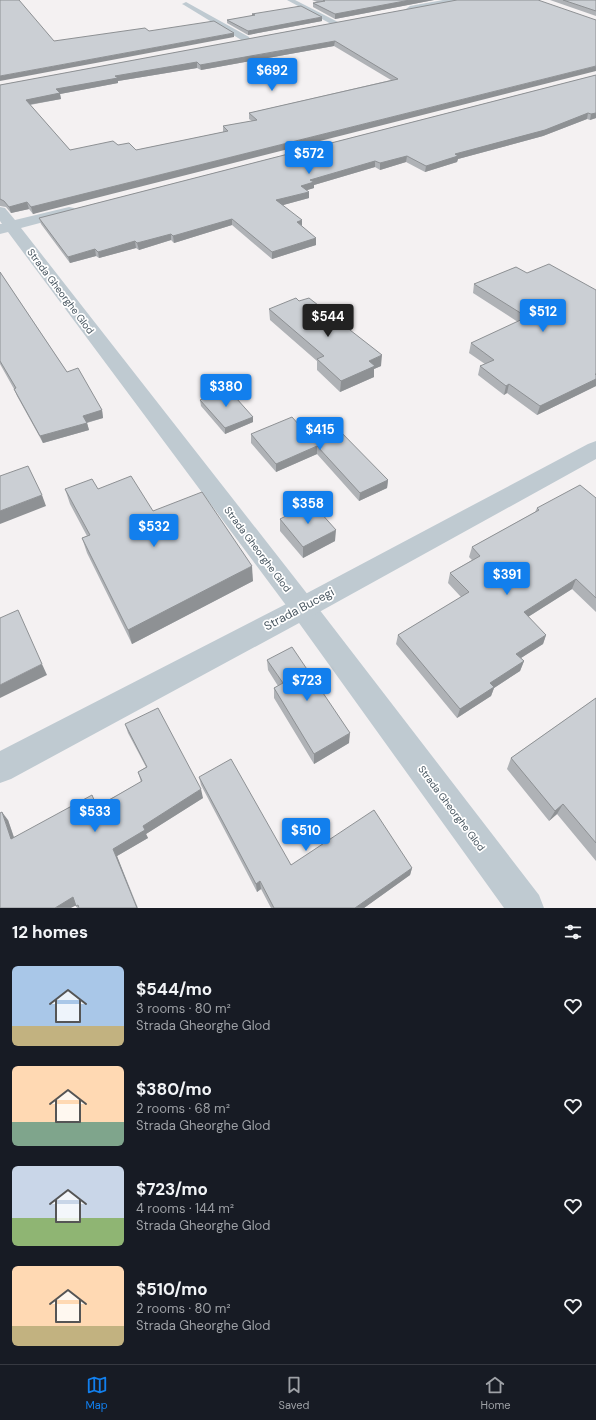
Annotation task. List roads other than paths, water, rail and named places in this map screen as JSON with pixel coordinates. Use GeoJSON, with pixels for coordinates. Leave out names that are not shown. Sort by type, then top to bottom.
{"type":"FeatureCollection","features":[{"type":"Feature","properties":{"kind":"street"},"geometry":{"type":"LineString","coordinates":[[404,10],[456,0]]}},
{"type":"Feature","properties":{"kind":"street"},"geometry":{"type":"LineString","coordinates":[[321,25],[340,22]]}},
{"type":"Feature","properties":{"kind":"street"},"geometry":{"type":"LineString","coordinates":[[231,42],[250,39]]}},
{"type":"Feature","properties":{"kind":"street"},"geometry":{"type":"LineString","coordinates":[[4,222],[81,208]]}},
{"type":"Feature","properties":{"kind":"street","name":"Strada Gheorghe Glod"},"geometry":{"type":"LineString","coordinates":[[4,222],[303,608],[526,908]]}},
{"type":"Feature","properties":{"kind":"street","name":"Strada Bucegi"},"geometry":{"type":"LineString","coordinates":[[0,768],[303,608],[596,449]]}},
{"type":"Feature","properties":{"kind":"lane"},"geometry":{"type":"LineString","coordinates":[[290,0],[340,22]]}},
{"type":"Feature","properties":{"kind":"lane"},"geometry":{"type":"LineString","coordinates":[[186,4],[250,39]]}}]}
